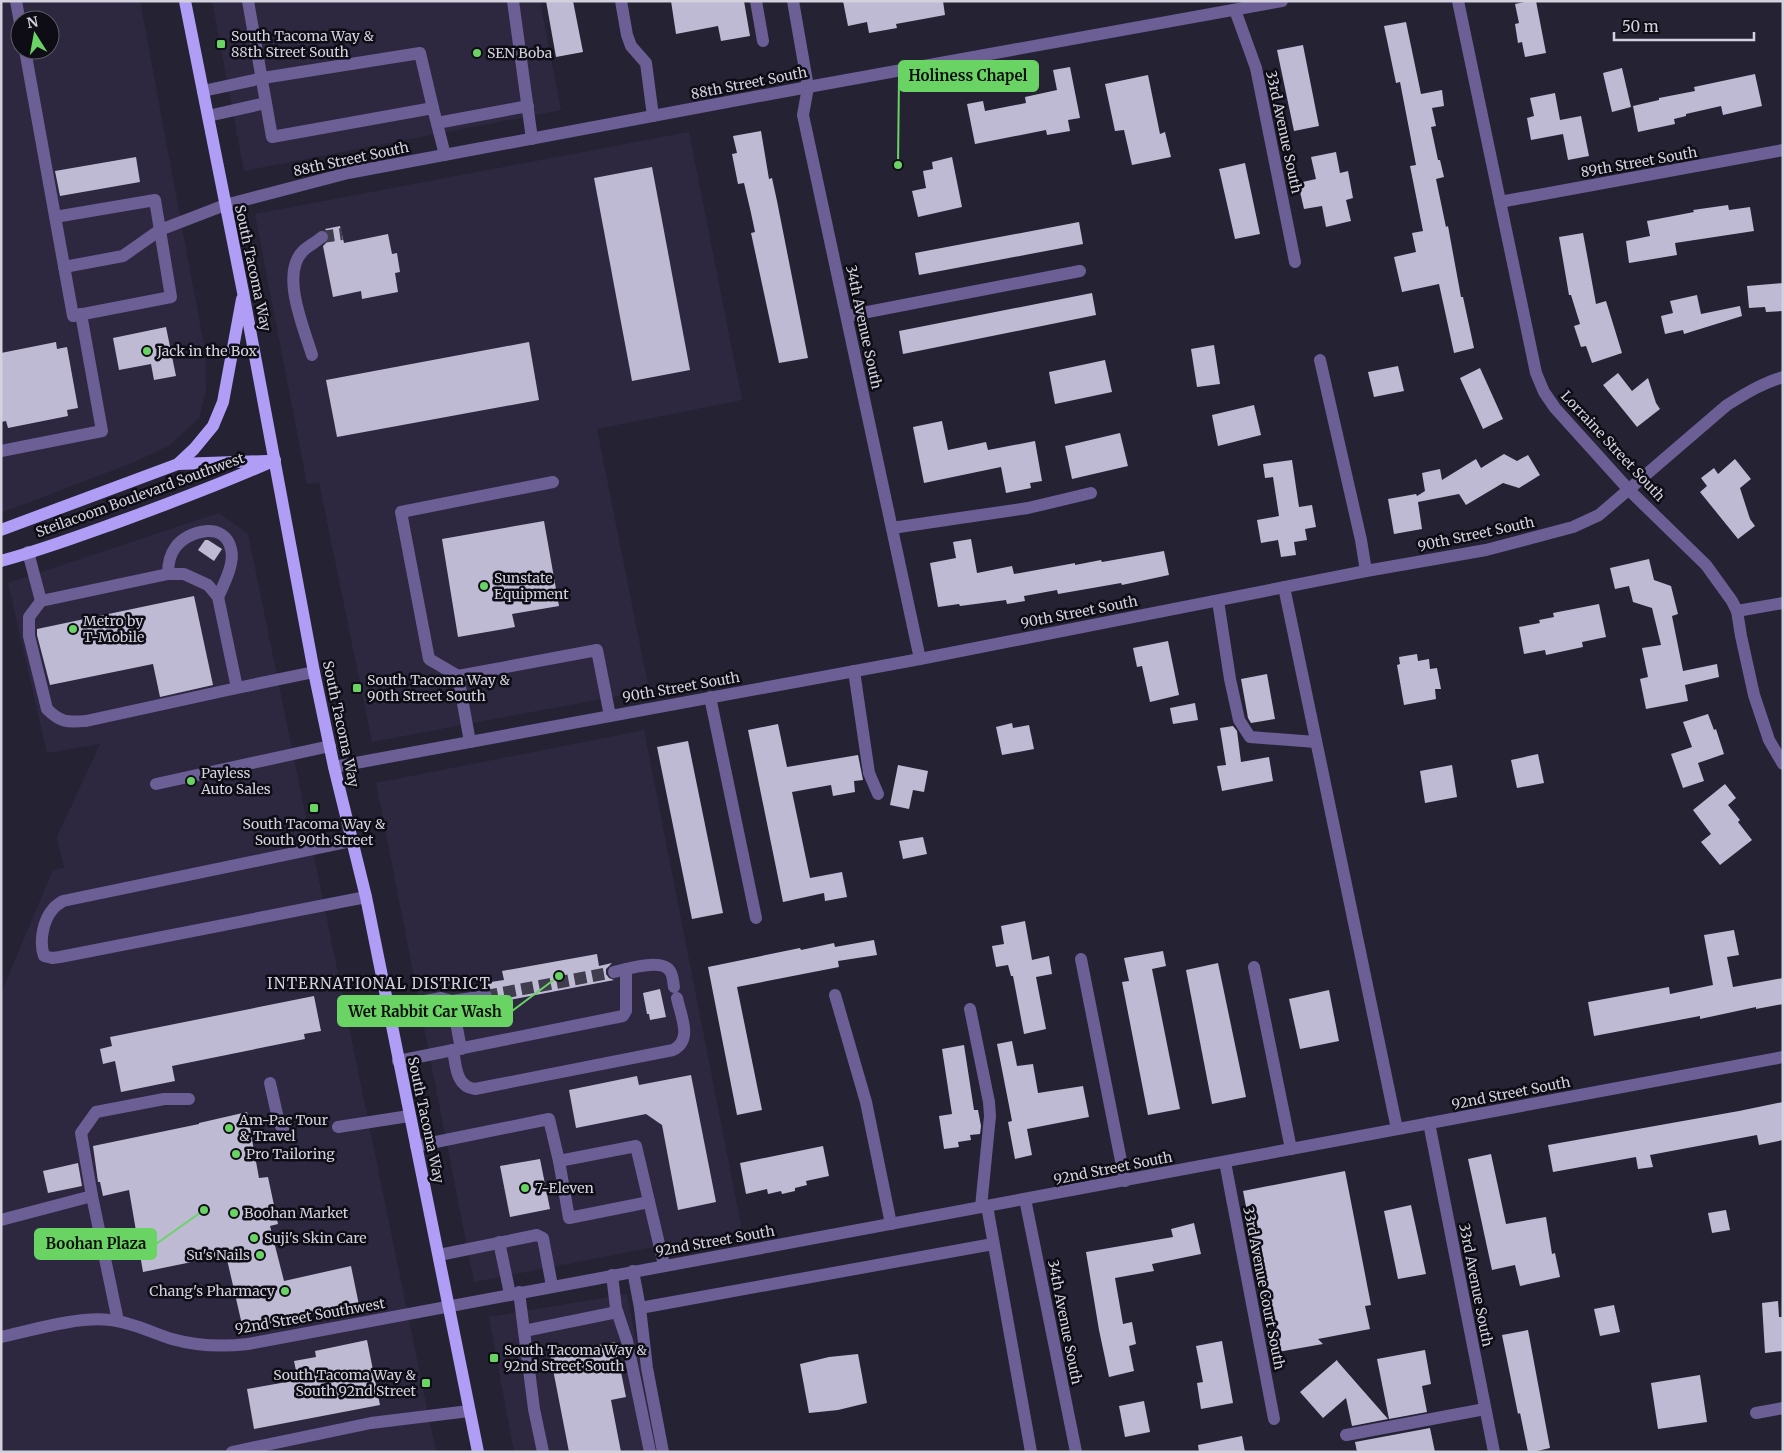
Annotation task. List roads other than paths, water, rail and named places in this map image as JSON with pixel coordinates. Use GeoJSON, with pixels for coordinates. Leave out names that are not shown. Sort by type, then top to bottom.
{"type":"FeatureCollection","features":[{"type":"Feature","properties":{"kind":"main road","name":"South Tacoma Way"},"geometry":{"type":"LineString","coordinates":[[185,1],[224,205],[243,292],[314,672],[334,767],[366,897],[478,1452]]}},
{"type":"Feature","properties":{"kind":"main road"},"geometry":{"type":"LineString","coordinates":[[178,464],[194,449],[213,426],[223,402],[243,292]]}},
{"type":"Feature","properties":{"kind":"main road","name":"Steilacoom Boulevard Southwest"},"geometry":{"type":"LineString","coordinates":[[1,530],[178,464],[275,460]]}},
{"type":"Feature","properties":{"kind":"main road","name":"Steilacoom Boulevard Southwest"},"geometry":{"type":"LineString","coordinates":[[1,561],[76,538],[215,486],[275,460]]}},
{"type":"Feature","properties":{"kind":"street"},"geometry":{"type":"LineString","coordinates":[[248,1],[272,137],[433,108]]}},
{"type":"Feature","properties":{"kind":"street"},"geometry":{"type":"LineString","coordinates":[[513,1],[532,139]]}},
{"type":"Feature","properties":{"kind":"street"},"geometry":{"type":"LineString","coordinates":[[621,1],[627,35],[631,46],[646,63],[653,116]]}},
{"type":"Feature","properties":{"kind":"street"},"geometry":{"type":"LineString","coordinates":[[756,1],[763,41]]}},
{"type":"Feature","properties":{"kind":"street","name":"34th Avenue South"},"geometry":{"type":"LineString","coordinates":[[793,1],[808,87],[803,115],[920,659]]}},
{"type":"Feature","properties":{"kind":"street","name":"88th Street South"},"geometry":{"type":"LineString","coordinates":[[64,267],[123,256],[160,230],[224,205],[348,173],[1282,1]]}},
{"type":"Feature","properties":{"kind":"street","name":"Lorraine Street South"},"geometry":{"type":"LineString","coordinates":[[1458,1],[1536,373],[1544,392],[1555,408],[1630,490],[1706,565],[1723,587],[1736,611],[1754,696],[1769,740],[1783,764]]}},
{"type":"Feature","properties":{"kind":"street","name":"33rd Avenue South"},"geometry":{"type":"LineString","coordinates":[[1235,10],[1256,68],[1295,262]]}},
{"type":"Feature","properties":{"kind":"street"},"geometry":{"type":"LineString","coordinates":[[203,91],[263,78],[420,53],[445,155]]}},
{"type":"Feature","properties":{"kind":"street"},"geometry":{"type":"LineString","coordinates":[[27,60],[55,217],[64,267],[73,316],[171,297],[155,200],[55,217]]}},
{"type":"Feature","properties":{"kind":"street"},"geometry":{"type":"LineString","coordinates":[[208,116],[266,103]]}},
{"type":"Feature","properties":{"kind":"street"},"geometry":{"type":"LineString","coordinates":[[437,123],[528,106]]}},
{"type":"Feature","properties":{"kind":"street","name":"89th Street South"},"geometry":{"type":"LineString","coordinates":[[1500,202],[1783,150]]}},
{"type":"Feature","properties":{"kind":"street"},"geometry":{"type":"LineString","coordinates":[[312,354],[294,291],[293,270],[302,251],[322,237]]}},
{"type":"Feature","properties":{"kind":"street"},"geometry":{"type":"LineString","coordinates":[[847,316],[1080,271]]}},
{"type":"Feature","properties":{"kind":"street"},"geometry":{"type":"LineString","coordinates":[[1,451],[102,431],[80,314]]}},
{"type":"Feature","properties":{"kind":"street"},"geometry":{"type":"LineString","coordinates":[[1320,360],[1361,540],[1366,572]]}},
{"type":"Feature","properties":{"kind":"street","name":"90th Street South"},"geometry":{"type":"LineString","coordinates":[[334,767],[920,659],[1284,587],[1486,550],[1573,527],[1599,515],[1728,405],[1748,392],[1783,377]]}},
{"type":"Feature","properties":{"kind":"street"},"geometry":{"type":"LineString","coordinates":[[553,482],[401,512],[429,659],[458,676],[597,650],[610,716]]}},
{"type":"Feature","properties":{"kind":"street"},"geometry":{"type":"LineString","coordinates":[[892,528],[1028,508],[1091,493]]}},
{"type":"Feature","properties":{"kind":"street"},"geometry":{"type":"LineString","coordinates":[[168,574],[171,556],[181,541],[197,532],[215,532],[226,539],[232,549],[229,572],[218,597]]}},
{"type":"Feature","properties":{"kind":"street"},"geometry":{"type":"LineString","coordinates":[[28,552],[41,601]]}},
{"type":"Feature","properties":{"kind":"street"},"geometry":{"type":"LineString","coordinates":[[237,688],[218,597],[208,585],[184,574],[168,574],[41,601],[29,618],[29,636],[47,710],[55,718],[67,722],[86,721],[314,672]]}},
{"type":"Feature","properties":{"kind":"street"},"geometry":{"type":"LineString","coordinates":[[1284,587],[1397,1130]]}},
{"type":"Feature","properties":{"kind":"street"},"geometry":{"type":"LineString","coordinates":[[1218,601],[1230,679],[1239,720],[1250,737],[1316,742]]}},
{"type":"Feature","properties":{"kind":"street"},"geometry":{"type":"LineString","coordinates":[[1736,611],[1783,603]]}},
{"type":"Feature","properties":{"kind":"street"},"geometry":{"type":"LineString","coordinates":[[854,671],[870,773],[878,794]]}},
{"type":"Feature","properties":{"kind":"street"},"geometry":{"type":"LineString","coordinates":[[458,676],[470,742]]}},
{"type":"Feature","properties":{"kind":"street"},"geometry":{"type":"LineString","coordinates":[[710,697],[756,918]]}},
{"type":"Feature","properties":{"kind":"street"},"geometry":{"type":"LineString","coordinates":[[156,784],[330,746]]}},
{"type":"Feature","properties":{"kind":"street"},"geometry":{"type":"LineString","coordinates":[[352,841],[63,901],[53,909],[45,924],[42,949],[44,956],[60,957],[366,897]]}},
{"type":"Feature","properties":{"kind":"street"},"geometry":{"type":"LineString","coordinates":[[1081,959],[1125,1181]]}},
{"type":"Feature","properties":{"kind":"street"},"geometry":{"type":"LineString","coordinates":[[398,1061],[457,1049],[623,1016],[626,1011],[620,971],[656,964],[666,967],[671,972],[684,1040],[680,1047],[673,1050],[475,1089],[468,1088],[458,1076],[457,1049],[452,1001]]}},
{"type":"Feature","properties":{"kind":"street"},"geometry":{"type":"LineString","coordinates":[[1254,967],[1291,1150]]}},
{"type":"Feature","properties":{"kind":"street"},"geometry":{"type":"LineString","coordinates":[[835,995],[866,1102],[891,1224]]}},
{"type":"Feature","properties":{"kind":"street"},"geometry":{"type":"LineString","coordinates":[[388,1008],[441,998],[452,1001],[486,996]]}},
{"type":"Feature","properties":{"kind":"street"},"geometry":{"type":"LineString","coordinates":[[970,1009],[989,1102],[990,1116],[984,1206],[993,1244],[1031,1452]]}},
{"type":"Feature","properties":{"kind":"street","name":"92nd Street South"},"geometry":{"type":"LineString","coordinates":[[448,1305],[1125,1181],[1783,1057]]}},
{"type":"Feature","properties":{"kind":"street"},"geometry":{"type":"LineString","coordinates":[[270,1083],[279,1123],[287,1134]]}},
{"type":"Feature","properties":{"kind":"street"},"geometry":{"type":"LineString","coordinates":[[118,1321],[81,1133],[96,1112],[164,1099],[189,1099]]}},
{"type":"Feature","properties":{"kind":"street"},"geometry":{"type":"LineString","coordinates":[[338,1127],[409,1116]]}},
{"type":"Feature","properties":{"kind":"street"},"geometry":{"type":"LineString","coordinates":[[416,1146],[549,1119],[569,1218],[649,1202]]}},
{"type":"Feature","properties":{"kind":"street","name":"33rd Avenue South"},"geometry":{"type":"LineString","coordinates":[[1429,1123],[1494,1452]]}},
{"type":"Feature","properties":{"kind":"street"},"geometry":{"type":"LineString","coordinates":[[559,1161],[636,1146],[664,1265]]}},
{"type":"Feature","properties":{"kind":"street","name":"33rd Avenue Court South"},"geometry":{"type":"LineString","coordinates":[[1224,1162],[1274,1419]]}},
{"type":"Feature","properties":{"kind":"street"},"geometry":{"type":"LineString","coordinates":[[1,1220],[92,1196]]}},
{"type":"Feature","properties":{"kind":"street","name":"34th Avenue South"},"geometry":{"type":"LineString","coordinates":[[1025,1199],[1076,1452]]}},
{"type":"Feature","properties":{"kind":"street"},"geometry":{"type":"LineString","coordinates":[[439,1255],[536,1234],[543,1238],[552,1286]]}},
{"type":"Feature","properties":{"kind":"street"},"geometry":{"type":"LineString","coordinates":[[500,1242],[524,1331],[534,1409],[543,1452]]}},
{"type":"Feature","properties":{"kind":"street"},"geometry":{"type":"LineString","coordinates":[[640,1308],[993,1244]]}},
{"type":"Feature","properties":{"kind":"street"},"geometry":{"type":"LineString","coordinates":[[633,1271],[640,1308],[647,1368],[663,1452]]}},
{"type":"Feature","properties":{"kind":"street"},"geometry":{"type":"LineString","coordinates":[[612,1275],[617,1312],[627,1341],[650,1452]]}},
{"type":"Feature","properties":{"kind":"street","name":"92nd Street Southwest"},"geometry":{"type":"LineString","coordinates":[[1,1337],[83,1321],[110,1320],[184,1341],[220,1346],[236,1345],[448,1305]]}},
{"type":"Feature","properties":{"kind":"street"},"geometry":{"type":"LineString","coordinates":[[524,1331],[617,1312]]}},
{"type":"Feature","properties":{"kind":"street"},"geometry":{"type":"LineString","coordinates":[[1346,1435],[1485,1408]]}},
{"type":"Feature","properties":{"kind":"street"},"geometry":{"type":"LineString","coordinates":[[1756,1413],[1783,1408]]}},
{"type":"Feature","properties":{"kind":"street"},"geometry":{"type":"LineString","coordinates":[[232,1452],[371,1422],[469,1411]]}},
{"type":"Feature","properties":{"kind":"tunnel"},"geometry":{"type":"LineString","coordinates":[[322,237],[342,234]]}},
{"type":"Feature","properties":{"kind":"tunnel"},"geometry":{"type":"LineString","coordinates":[[486,996],[614,972]]}},
{"type":"Feature","properties":{"kind":"place","name":"South Tacoma Way & 88th Street South"},"geometry":{"type":"Point","coordinates":[221,44]}},
{"type":"Feature","properties":{"kind":"place","name":"SEN Boba"},"geometry":{"type":"Point","coordinates":[477,53]}},
{"type":"Feature","properties":{"kind":"place","name":"Holiness Chapel"},"geometry":{"type":"Point","coordinates":[898,165]}},
{"type":"Feature","properties":{"kind":"place","name":"Jack in the Box"},"geometry":{"type":"Point","coordinates":[147,351]}},
{"type":"Feature","properties":{"kind":"place","name":"Sunstate Equipment"},"geometry":{"type":"Point","coordinates":[484,586]}},
{"type":"Feature","properties":{"kind":"place","name":"Metro by T-Mobile"},"geometry":{"type":"Point","coordinates":[73,629]}},
{"type":"Feature","properties":{"kind":"place","name":"South Tacoma Way & 90th Street South"},"geometry":{"type":"Point","coordinates":[357,688]}},
{"type":"Feature","properties":{"kind":"place","name":"Payless Auto Sales"},"geometry":{"type":"Point","coordinates":[191,781]}},
{"type":"Feature","properties":{"kind":"place","name":"South Tacoma Way & South 90th Street"},"geometry":{"type":"Point","coordinates":[314,808]}},
{"type":"Feature","properties":{"kind":"place","name":"Wet Rabbit Car Wash"},"geometry":{"type":"Point","coordinates":[559,976]}},
{"type":"Feature","properties":{"kind":"place","name":"Am-Pac Tour & Travel"},"geometry":{"type":"Point","coordinates":[229,1128]}},
{"type":"Feature","properties":{"kind":"place","name":"Pro Tailoring"},"geometry":{"type":"Point","coordinates":[236,1154]}},
{"type":"Feature","properties":{"kind":"place","name":"7-Eleven"},"geometry":{"type":"Point","coordinates":[525,1188]}},
{"type":"Feature","properties":{"kind":"place","name":"Boohan Plaza"},"geometry":{"type":"Point","coordinates":[204,1210]}},
{"type":"Feature","properties":{"kind":"place","name":"Boohan Market"},"geometry":{"type":"Point","coordinates":[234,1213]}},
{"type":"Feature","properties":{"kind":"place","name":"Suji's Skin Care"},"geometry":{"type":"Point","coordinates":[254,1238]}},
{"type":"Feature","properties":{"kind":"place","name":"Su's Nails"},"geometry":{"type":"Point","coordinates":[260,1255]}},
{"type":"Feature","properties":{"kind":"place","name":"Chang's Pharmacy"},"geometry":{"type":"Point","coordinates":[285,1291]}},
{"type":"Feature","properties":{"kind":"place","name":"South Tacoma Way & 92nd Street South"},"geometry":{"type":"Point","coordinates":[494,1358]}},
{"type":"Feature","properties":{"kind":"place","name":"South Tacoma Way & South 92nd Street"},"geometry":{"type":"Point","coordinates":[426,1383]}},
{"type":"Feature","properties":{"kind":"district","name":"INTERNATIONAL DISTRICT"},"geometry":{"type":"Point","coordinates":[379,984]}}]}
